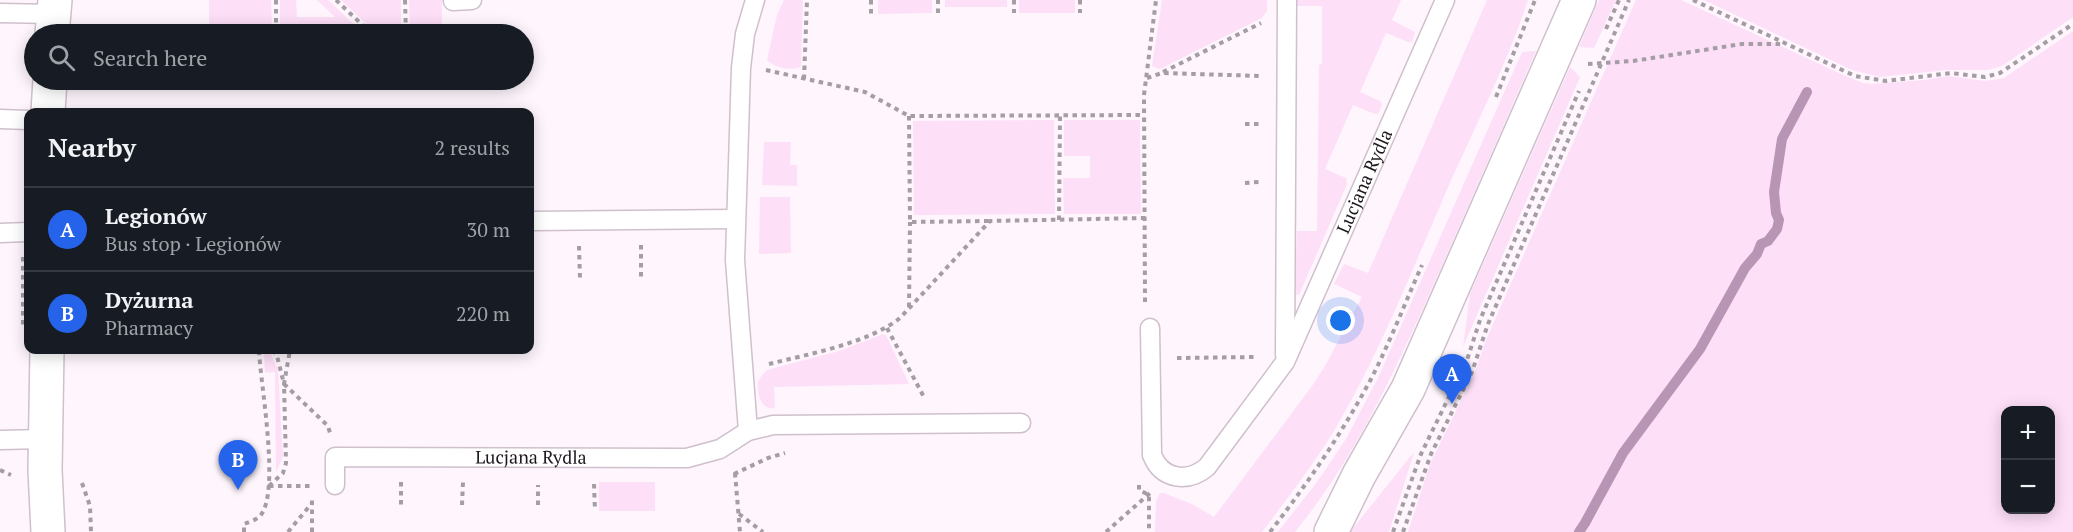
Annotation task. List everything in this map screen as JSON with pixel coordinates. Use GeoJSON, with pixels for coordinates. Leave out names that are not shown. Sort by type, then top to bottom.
{"type":"FeatureCollection","features":[{"type":"Feature","properties":{"kind":"street"},"geometry":{"type":"LineString","coordinates":[[1331,532],[1359,475],[1408,388],[1579,0]]}},
{"type":"Feature","properties":{"kind":"street"},"geometry":{"type":"LineString","coordinates":[[48,108],[49,90]]}},
{"type":"Feature","properties":{"kind":"street"},"geometry":{"type":"LineString","coordinates":[[46,354],[45,439],[48,532]]}},
{"type":"Feature","properties":{"kind":"street"},"geometry":{"type":"LineString","coordinates":[[1309,532],[1359,475]]}},
{"type":"Feature","properties":{"kind":"lane"},"geometry":{"type":"LineString","coordinates":[[453,1],[472,0]]}},
{"type":"Feature","properties":{"kind":"lane"},"geometry":{"type":"LineString","coordinates":[[748,431],[735,270],[735,219],[741,68],[747,22],[754,0]]}},
{"type":"Feature","properties":{"kind":"lane"},"geometry":{"type":"LineString","coordinates":[[1285,362],[1287,0]]}},
{"type":"Feature","properties":{"kind":"lane","name":"Lucjana Rydla"},"geometry":{"type":"LineString","coordinates":[[1150,328],[1152,455],[1164,472],[1184,478],[1198,474],[1207,467],[1285,362],[1445,0]]}},
{"type":"Feature","properties":{"kind":"lane"},"geometry":{"type":"LineString","coordinates":[[0,14],[53,16]]}},
{"type":"Feature","properties":{"kind":"lane"},"geometry":{"type":"LineString","coordinates":[[0,119],[24,120]]}},
{"type":"Feature","properties":{"kind":"lane"},"geometry":{"type":"LineString","coordinates":[[534,221],[735,219]]}},
{"type":"Feature","properties":{"kind":"lane"},"geometry":{"type":"LineString","coordinates":[[0,233],[24,232]]}},
{"type":"Feature","properties":{"kind":"lane","name":"Lucjana Rydla"},"geometry":{"type":"LineString","coordinates":[[335,457],[687,458],[720,449],[748,431],[773,425],[1021,423]]}},
{"type":"Feature","properties":{"kind":"lane"},"geometry":{"type":"LineString","coordinates":[[0,440],[45,439]]}},
{"type":"Feature","properties":{"kind":"lane"},"geometry":{"type":"LineString","coordinates":[[322,486],[335,457]]}},
{"type":"Feature","properties":{"kind":"path"},"geometry":{"type":"LineString","coordinates":[[276,0],[276,24]]}},
{"type":"Feature","properties":{"kind":"path"},"geometry":{"type":"LineString","coordinates":[[336,0],[361,24]]}},
{"type":"Feature","properties":{"kind":"path"},"geometry":{"type":"LineString","coordinates":[[405,0],[406,24]]}},
{"type":"Feature","properties":{"kind":"path"},"geometry":{"type":"LineString","coordinates":[[804,79],[807,0]]}},
{"type":"Feature","properties":{"kind":"path"},"geometry":{"type":"LineString","coordinates":[[871,0],[871,14]]}},
{"type":"Feature","properties":{"kind":"path"},"geometry":{"type":"LineString","coordinates":[[938,0],[938,13]]}},
{"type":"Feature","properties":{"kind":"path"},"geometry":{"type":"LineString","coordinates":[[1014,0],[1014,13]]}},
{"type":"Feature","properties":{"kind":"path"},"geometry":{"type":"LineString","coordinates":[[1080,0],[1080,13]]}},
{"type":"Feature","properties":{"kind":"path"},"geometry":{"type":"LineString","coordinates":[[1142,308],[1147,300],[1144,115],[1156,0]]}},
{"type":"Feature","properties":{"kind":"path"},"geometry":{"type":"LineString","coordinates":[[1495,101],[1535,0]]}},
{"type":"Feature","properties":{"kind":"path"},"geometry":{"type":"LineString","coordinates":[[1605,32],[1620,0]]}},
{"type":"Feature","properties":{"kind":"path"},"geometry":{"type":"LineString","coordinates":[[1403,532],[1431,454],[1472,372],[1488,324],[1629,0]]}},
{"type":"Feature","properties":{"kind":"path"},"geometry":{"type":"LineString","coordinates":[[1693,0],[1867,80],[1886,81],[1951,73],[1985,77],[2000,73],[2073,24]]}},
{"type":"Feature","properties":{"kind":"path"},"geometry":{"type":"LineString","coordinates":[[1147,78],[1162,73],[1262,23]]}},
{"type":"Feature","properties":{"kind":"path"},"geometry":{"type":"LineString","coordinates":[[1595,54],[1590,65],[1633,61],[1742,44],[1787,44]]}},
{"type":"Feature","properties":{"kind":"path"},"geometry":{"type":"LineString","coordinates":[[762,69],[865,92],[909,116],[1144,115]]}},
{"type":"Feature","properties":{"kind":"path"},"geometry":{"type":"LineString","coordinates":[[1162,73],[1271,76]]}},
{"type":"Feature","properties":{"kind":"path"},"geometry":{"type":"LineString","coordinates":[[1393,532],[1421,454],[1467,360],[1480,320],[1581,87]]}},
{"type":"Feature","properties":{"kind":"path"},"geometry":{"type":"LineString","coordinates":[[1059,220],[1060,115]]}},
{"type":"Feature","properties":{"kind":"path"},"geometry":{"type":"LineString","coordinates":[[909,116],[909,307]]}},
{"type":"Feature","properties":{"kind":"path"},"geometry":{"type":"LineString","coordinates":[[910,222],[1145,218]]}},
{"type":"Feature","properties":{"kind":"path"},"geometry":{"type":"LineString","coordinates":[[742,371],[855,340],[888,328],[990,221]]}},
{"type":"Feature","properties":{"kind":"path"},"geometry":{"type":"LineString","coordinates":[[641,236],[641,277]]}},
{"type":"Feature","properties":{"kind":"path"},"geometry":{"type":"LineString","coordinates":[[579,237],[580,279]]}},
{"type":"Feature","properties":{"kind":"path"},"geometry":{"type":"LineString","coordinates":[[1270,532],[1328,453],[1371,378],[1424,261]]}},
{"type":"Feature","properties":{"kind":"path"},"geometry":{"type":"LineString","coordinates":[[888,328],[915,383]]}},
{"type":"Feature","properties":{"kind":"path"},"geometry":{"type":"LineString","coordinates":[[244,532],[244,524],[260,517],[269,486],[267,411],[260,372],[260,354]]}},
{"type":"Feature","properties":{"kind":"path"},"geometry":{"type":"LineString","coordinates":[[276,354],[284,384],[328,426],[335,457]]}},
{"type":"Feature","properties":{"kind":"path"},"geometry":{"type":"LineString","coordinates":[[269,486],[283,473],[286,463],[284,384],[289,354]]}},
{"type":"Feature","properties":{"kind":"path"},"geometry":{"type":"LineString","coordinates":[[1150,358],[1263,357]]}},
{"type":"Feature","properties":{"kind":"path"},"geometry":{"type":"LineString","coordinates":[[732,443],[740,532]]}},
{"type":"Feature","properties":{"kind":"path"},"geometry":{"type":"LineString","coordinates":[[594,480],[595,511]]}},
{"type":"Feature","properties":{"kind":"path"},"geometry":{"type":"LineString","coordinates":[[81,481],[90,506],[91,532]]}},
{"type":"Feature","properties":{"kind":"path"},"geometry":{"type":"LineString","coordinates":[[401,481],[401,506]]}},
{"type":"Feature","properties":{"kind":"path"},"geometry":{"type":"LineString","coordinates":[[462,505],[463,481]]}},
{"type":"Feature","properties":{"kind":"path"},"geometry":{"type":"LineString","coordinates":[[538,481],[538,505]]}},
{"type":"Feature","properties":{"kind":"path"},"geometry":{"type":"LineString","coordinates":[[269,486],[322,486]]}},
{"type":"Feature","properties":{"kind":"path"},"geometry":{"type":"LineString","coordinates":[[288,532],[312,503],[322,486]]}},
{"type":"Feature","properties":{"kind":"path"},"geometry":{"type":"LineString","coordinates":[[1106,532],[1149,495]]}},
{"type":"Feature","properties":{"kind":"path"},"geometry":{"type":"LineString","coordinates":[[312,503],[312,532]]}},
{"type":"Feature","properties":{"kind":"path"},"geometry":{"type":"LineString","coordinates":[[738,514],[763,532]]}},
{"type":"Feature","properties":{"kind":"shaded area"},"geometry":{"type":"Polygon","coordinates":[[[209,0],[271,0],[272,24],[209,24],[209,0]]]}},
{"type":"Feature","properties":{"kind":"shaded area"},"geometry":{"type":"Polygon","coordinates":[[[280,0],[296,0],[297,17],[335,17],[317,0],[328,0],[354,24],[280,24],[280,0]]]}},
{"type":"Feature","properties":{"kind":"shaded area"},"geometry":{"type":"Polygon","coordinates":[[[341,0],[401,0],[401,24],[366,24],[341,0]]]}},
{"type":"Feature","properties":{"kind":"shaded area"},"geometry":{"type":"Polygon","coordinates":[[[409,0],[442,0],[442,24],[410,24],[409,0]]]}},
{"type":"Feature","properties":{"kind":"shaded area"},"geometry":{"type":"Polygon","coordinates":[[[784,0],[803,0],[801,67],[797,68],[779,67],[767,60],[777,15],[784,0]]]}},
{"type":"Feature","properties":{"kind":"shaded area"},"geometry":{"type":"Polygon","coordinates":[[[878,0],[932,0],[932,13],[878,14],[878,0]]]}},
{"type":"Feature","properties":{"kind":"shaded area"},"geometry":{"type":"Polygon","coordinates":[[[945,0],[1007,0],[1007,7],[945,7],[945,0]]]}},
{"type":"Feature","properties":{"kind":"shaded area"},"geometry":{"type":"Polygon","coordinates":[[[1019,0],[1075,0],[1075,13],[1019,13],[1019,0]]]}},
{"type":"Feature","properties":{"kind":"shaded area"},"geometry":{"type":"Polygon","coordinates":[[[1162,0],[1267,0],[1267,11],[1262,18],[1160,69],[1152,66],[1162,0]]]}},
{"type":"Feature","properties":{"kind":"shaded area"},"geometry":{"type":"Polygon","coordinates":[[[1297,0],[1401,0],[1392,20],[1415,32],[1412,42],[1386,33],[1360,92],[1380,101],[1382,104],[1379,113],[1375,114],[1353,105],[1325,169],[1346,178],[1347,184],[1299,295],[1295,294],[1297,231],[1317,231],[1322,6],[1297,6],[1297,0]]]}},
{"type":"Feature","properties":{"kind":"shaded area"},"geometry":{"type":"Polygon","coordinates":[[[1487,0],[1528,0],[1501,70],[1397,306],[1369,366],[1329,438],[1302,479],[1262,532],[1155,532],[1156,501],[1160,493],[1194,505],[1214,517],[1325,366],[1362,297],[1334,284],[1344,264],[1368,273],[1487,0]]]}},
{"type":"Feature","properties":{"kind":"shaded area"},"geometry":{"type":"Polygon","coordinates":[[[1599,0],[1616,0],[1594,48],[1579,47],[1599,0]]]}},
{"type":"Feature","properties":{"kind":"shaded area"},"geometry":{"type":"Polygon","coordinates":[[[1636,0],[1681,0],[1841,74],[1863,83],[1872,84],[1949,76],[1985,81],[2004,78],[2073,31],[2073,532],[1408,532],[1430,464],[1475,372],[1486,340],[1636,0]]]}},
{"type":"Feature","properties":{"kind":"shaded area"},"geometry":{"type":"Polygon","coordinates":[[[1704,0],[2073,0],[2073,17],[2002,66],[1988,70],[1946,70],[1880,77],[1852,70],[1704,0]]]}},
{"type":"Feature","properties":{"kind":"shaded area"},"geometry":{"type":"Polygon","coordinates":[[[1536,51],[1422,310],[1391,377],[1357,441],[1338,473],[1295,532],[1278,532],[1317,482],[1346,439],[1378,378],[1522,52],[1536,51]]]}},
{"type":"Feature","properties":{"kind":"shaded area"},"geometry":{"type":"Polygon","coordinates":[[[1570,67],[1580,77],[1463,347],[1470,294],[1570,67]]]}},
{"type":"Feature","properties":{"kind":"shaded area"},"geometry":{"type":"Polygon","coordinates":[[[1054,120],[1055,214],[914,215],[913,121],[1054,120]]]}},
{"type":"Feature","properties":{"kind":"shaded area"},"geometry":{"type":"Polygon","coordinates":[[[1064,120],[1140,120],[1141,214],[1064,214],[1063,178],[1090,178],[1090,156],[1064,156],[1064,120]]]}},
{"type":"Feature","properties":{"kind":"shaded area"},"geometry":{"type":"Polygon","coordinates":[[[764,142],[791,142],[790,165],[797,165],[797,186],[762,185],[764,142]]]}},
{"type":"Feature","properties":{"kind":"shaded area"},"geometry":{"type":"Polygon","coordinates":[[[760,197],[790,197],[791,253],[759,254],[760,197]]]}},
{"type":"Feature","properties":{"kind":"shaded area"},"geometry":{"type":"Polygon","coordinates":[[[883,334],[886,335],[909,384],[774,387],[775,408],[766,407],[761,401],[758,383],[767,370],[839,351],[883,334]]]}},
{"type":"Feature","properties":{"kind":"shaded area"},"geometry":{"type":"Polygon","coordinates":[[[264,354],[271,354],[278,370],[283,457],[276,472],[275,372],[265,373],[264,354]]]}},
{"type":"Feature","properties":{"kind":"shaded area"},"geometry":{"type":"Polygon","coordinates":[[[1414,453],[1389,532],[1350,532],[1410,457],[1414,453]]]}},
{"type":"Feature","properties":{"kind":"shaded area"},"geometry":{"type":"Polygon","coordinates":[[[599,482],[655,482],[655,511],[599,511],[599,482]]]}},
{"type":"Feature","properties":{"kind":"waterway"},"geometry":{"type":"LineString","coordinates":[[1579,532],[1623,453],[1700,349],[1761,244],[1768,241],[1777,229],[1779,220],[1774,192],[1782,139],[1807,92]]}},
{"type":"Feature","properties":{"kind":"place","name":"Legionów"},"geometry":{"type":"Point","coordinates":[1452,404]}},
{"type":"Feature","properties":{"kind":"place","name":"Dyżurna"},"geometry":{"type":"Point","coordinates":[238,490]}}]}
